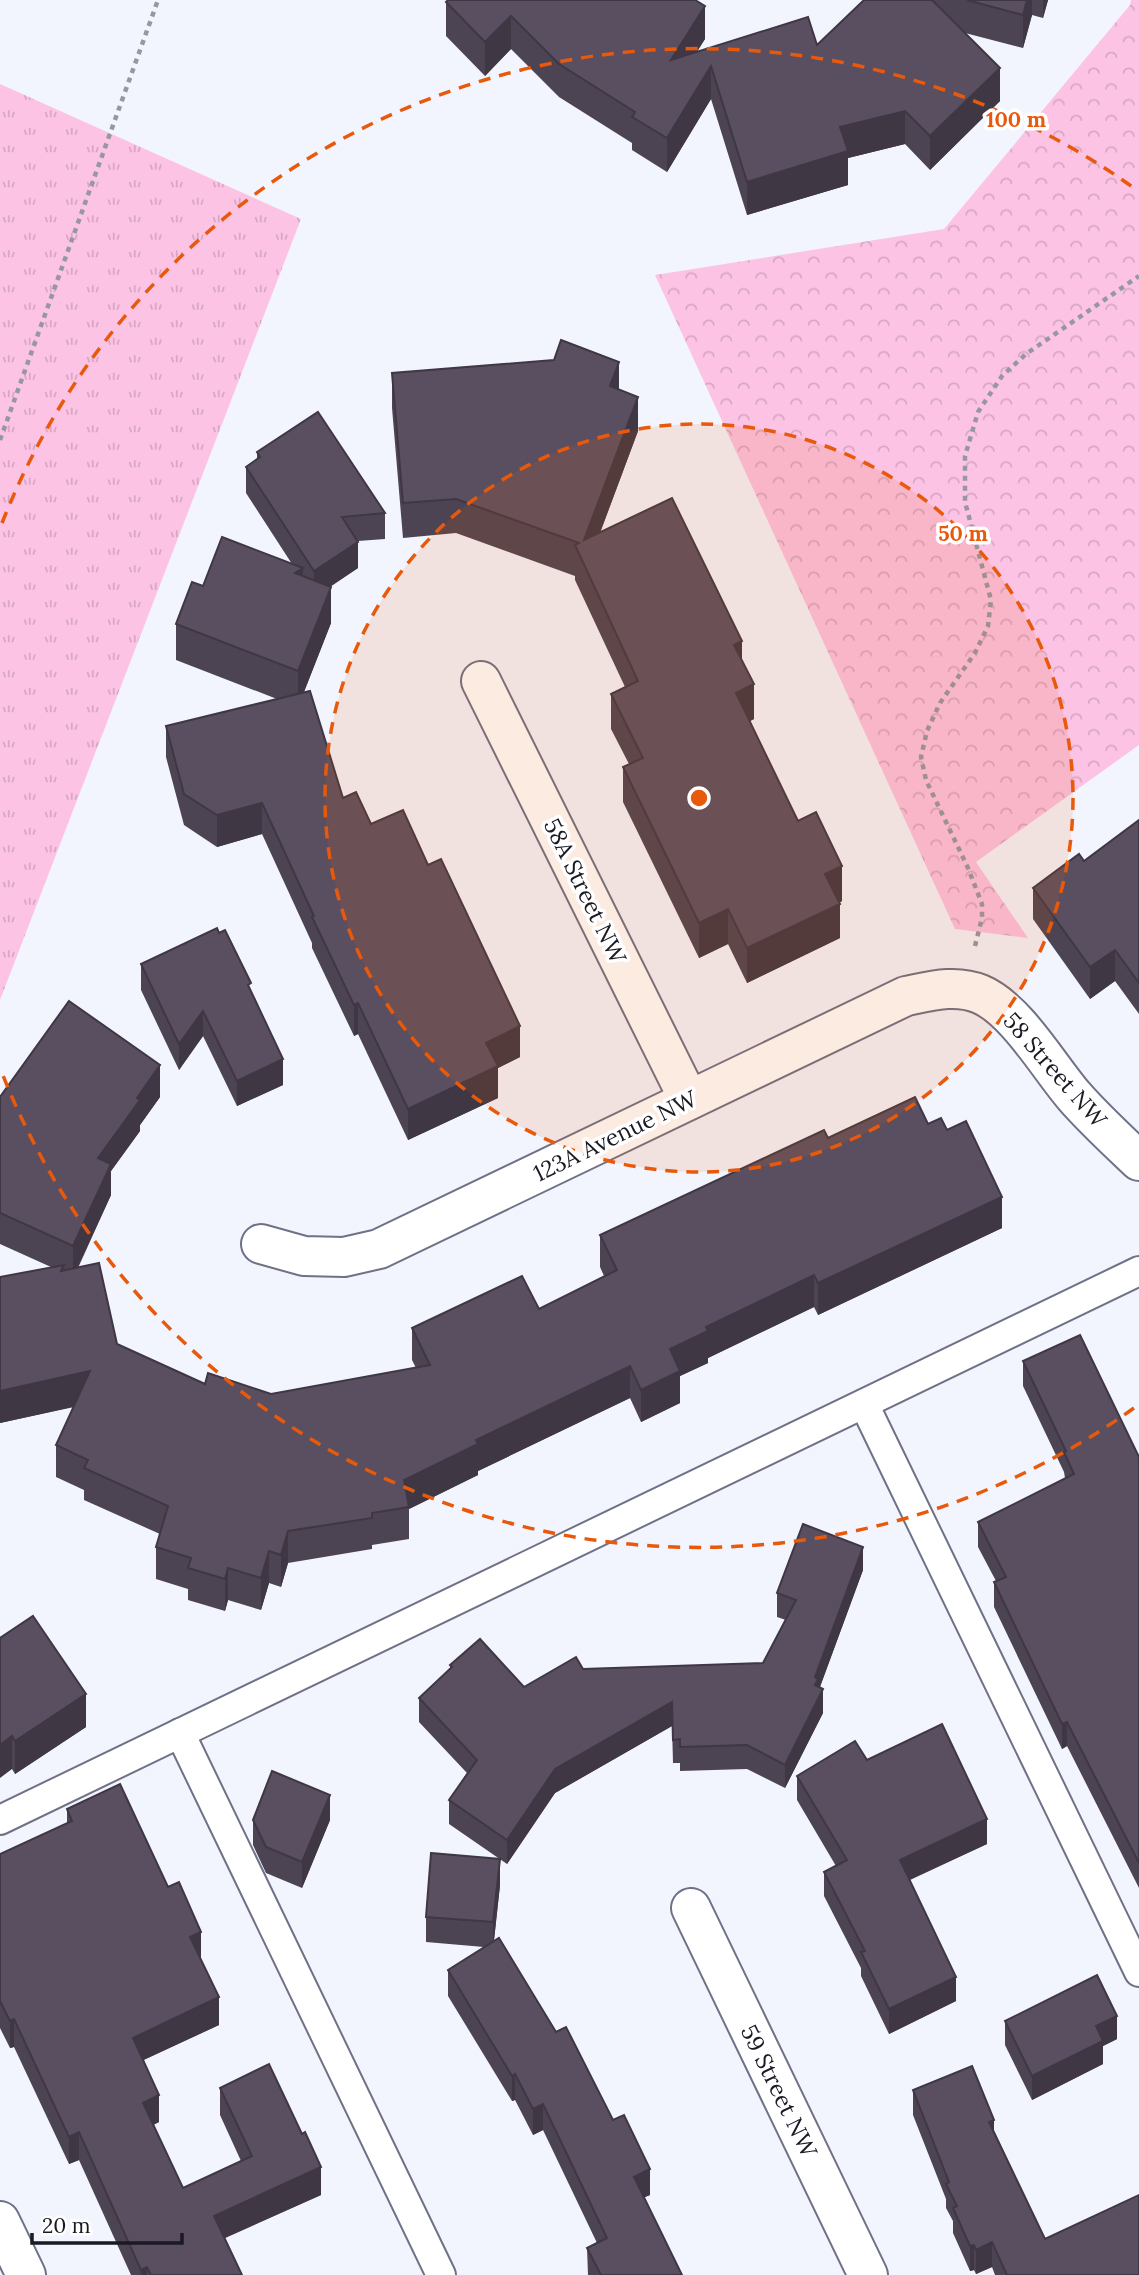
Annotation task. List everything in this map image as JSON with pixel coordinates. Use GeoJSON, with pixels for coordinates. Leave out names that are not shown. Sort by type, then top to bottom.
{"type":"FeatureCollection","features":[{"type":"Feature","properties":{"kind":"street","name":"58A Street NW"},"geometry":{"type":"LineString","coordinates":[[481,681],[689,1100]]}},
{"type":"Feature","properties":{"kind":"street","name":"123A Avenue NW"},"geometry":{"type":"LineString","coordinates":[[261,1244],[304,1256],[344,1257],[379,1249],[906,996],[937,989],[964,989]]}},
{"type":"Feature","properties":{"kind":"street","name":"58 Street NW"},"geometry":{"type":"LineString","coordinates":[[964,989],[994,1002],[1015,1022],[1075,1097],[1135,1152]]}},
{"type":"Feature","properties":{"kind":"street","name":"59 Street NW"},"geometry":{"type":"LineString","coordinates":[[691,1908],[868,2275]]}},
{"type":"Feature","properties":{"kind":"street"},"geometry":{"type":"LineString","coordinates":[[0,2221],[26,2275]]}},
{"type":"Feature","properties":{"kind":"lane"},"geometry":{"type":"LineString","coordinates":[[0,1820],[1139,1271]]}},
{"type":"Feature","properties":{"kind":"lane"},"geometry":{"type":"LineString","coordinates":[[864,1404],[1139,1972]]}},
{"type":"Feature","properties":{"kind":"lane"},"geometry":{"type":"LineString","coordinates":[[180,1733],[440,2275]]}},
{"type":"Feature","properties":{"kind":"path"},"geometry":{"type":"LineString","coordinates":[[0,440],[158,0]]}},
{"type":"Feature","properties":{"kind":"path"},"geometry":{"type":"LineString","coordinates":[[964,989],[982,918],[982,904],[926,780],[921,757],[927,731],[940,703],[975,653],[988,626],[990,600],[965,502],[965,456],[978,412],[1002,376],[1036,347],[1139,276]]}},
{"type":"Feature","properties":{"kind":"green space"},"geometry":{"type":"Polygon","coordinates":[[[1131,0],[1139,0],[1139,745],[976,862],[1028,938],[955,929],[655,275],[944,229],[1130,5],[1131,0]]]}},
{"type":"Feature","properties":{"kind":"green space"},"geometry":{"type":"Polygon","coordinates":[[[0,84],[301,219],[0,1000],[0,84]]]}},
{"type":"Feature","properties":{"kind":"building"},"geometry":{"type":"Polygon","coordinates":[[[695,0],[705,6],[671,60],[808,17],[817,45],[864,0],[932,0],[1000,68],[930,136],[905,111],[840,127],[848,151],[747,182],[711,66],[667,138],[632,117],[635,112],[559,64],[511,16],[485,42],[446,2],[695,0]]]}},
{"type":"Feature","properties":{"kind":"building"},"geometry":{"type":"Polygon","coordinates":[[[967,0],[1027,0],[1023,15],[967,0]]]}},
{"type":"Feature","properties":{"kind":"building"},"geometry":{"type":"Polygon","coordinates":[[[561,340],[619,362],[610,386],[638,397],[584,540],[672,498],[742,641],[734,645],[754,684],[736,693],[798,821],[816,812],[842,866],[825,874],[840,904],[747,948],[728,909],[699,923],[623,767],[643,758],[611,694],[638,681],[575,545],[579,543],[456,499],[403,503],[392,373],[554,360],[561,340]]]}},
{"type":"Feature","properties":{"kind":"building"},"geometry":{"type":"Polygon","coordinates":[[[318,412],[385,513],[342,517],[358,542],[314,571],[246,467],[260,457],[257,452],[318,412]]]}},
{"type":"Feature","properties":{"kind":"building"},"geometry":{"type":"Polygon","coordinates":[[[222,537],[303,568],[295,573],[331,587],[298,671],[176,624],[192,582],[203,586],[222,537]]]}},
{"type":"Feature","properties":{"kind":"building"},"geometry":{"type":"Polygon","coordinates":[[[310,691],[343,798],[356,792],[371,824],[403,810],[428,865],[441,859],[520,1026],[486,1043],[498,1066],[408,1109],[358,1003],[354,1005],[312,917],[314,916],[262,803],[217,815],[184,794],[166,726],[310,691]]]}},
{"type":"Feature","properties":{"kind":"building"},"geometry":{"type":"Polygon","coordinates":[[[1139,820],[1139,983],[1115,950],[1090,967],[1033,888],[1079,854],[1084,861],[1139,820]]]}},
{"type":"Feature","properties":{"kind":"building"},"geometry":{"type":"Polygon","coordinates":[[[217,928],[219,933],[225,930],[283,1059],[237,1081],[203,1011],[179,1044],[141,964],[217,928]]]}},
{"type":"Feature","properties":{"kind":"building"},"geometry":{"type":"Polygon","coordinates":[[[69,1001],[160,1065],[137,1098],[140,1100],[98,1158],[111,1164],[73,1246],[0,1213],[0,1097],[69,1001]]]}},
{"type":"Feature","properties":{"kind":"building"},"geometry":{"type":"Polygon","coordinates":[[[915,1097],[928,1124],[941,1118],[947,1130],[966,1121],[1002,1197],[818,1283],[814,1275],[706,1327],[708,1331],[670,1349],[680,1371],[641,1390],[630,1366],[476,1440],[478,1444],[404,1480],[409,1507],[372,1513],[372,1518],[288,1531],[281,1555],[269,1551],[261,1578],[228,1568],[225,1579],[188,1568],[191,1558],[156,1547],[168,1506],[84,1468],[88,1460],[56,1445],[90,1371],[0,1391],[0,1277],[64,1265],[61,1271],[99,1263],[117,1344],[205,1384],[208,1373],[271,1394],[430,1365],[412,1328],[522,1276],[539,1309],[617,1270],[600,1235],[824,1130],[828,1138],[915,1097]]]}},
{"type":"Feature","properties":{"kind":"building"},"geometry":{"type":"Polygon","coordinates":[[[1080,1335],[1139,1457],[1139,1863],[1067,1722],[1062,1724],[994,1582],[1006,1577],[978,1522],[1074,1474],[1064,1452],[1066,1451],[1023,1361],[1080,1335]]]}},
{"type":"Feature","properties":{"kind":"building"},"geometry":{"type":"Polygon","coordinates":[[[803,1524],[863,1547],[815,1677],[818,1679],[815,1685],[823,1689],[785,1765],[747,1745],[680,1747],[680,1739],[673,1740],[672,1702],[555,1769],[507,1840],[449,1800],[477,1760],[419,1698],[452,1667],[450,1665],[480,1639],[524,1687],[576,1657],[583,1669],[763,1663],[796,1600],[777,1593],[803,1524]]]}},
{"type":"Feature","properties":{"kind":"building"},"geometry":{"type":"Polygon","coordinates":[[[33,1616],[86,1694],[15,1741],[12,1736],[0,1745],[0,1638],[33,1616]]]}},
{"type":"Feature","properties":{"kind":"building"},"geometry":{"type":"Polygon","coordinates":[[[942,1724],[987,1819],[900,1860],[956,1977],[889,2009],[861,1952],[865,1951],[824,1872],[847,1860],[797,1776],[855,1741],[867,1760],[942,1724]]]}},
{"type":"Feature","properties":{"kind":"building"},"geometry":{"type":"Polygon","coordinates":[[[272,1771],[330,1795],[302,1862],[266,1847],[253,1820],[272,1771]]]}},
{"type":"Feature","properties":{"kind":"building"},"geometry":{"type":"Polygon","coordinates":[[[120,1784],[168,1887],[179,1882],[201,1932],[190,1937],[219,1997],[133,2038],[159,2095],[143,2103],[183,2188],[252,2156],[220,2088],[269,2064],[321,2167],[214,2216],[242,2275],[151,2275],[147,2267],[141,2270],[79,2132],[69,2137],[14,2019],[10,2021],[0,2001],[0,1854],[72,1821],[67,1809],[120,1784]]]}},
{"type":"Feature","properties":{"kind":"building"},"geometry":{"type":"Polygon","coordinates":[[[431,1853],[500,1859],[493,1922],[426,1917],[431,1853]]]}},
{"type":"Feature","properties":{"kind":"building"},"geometry":{"type":"Polygon","coordinates":[[[499,1938],[556,2032],[566,2027],[613,2120],[624,2115],[650,2169],[634,2177],[682,2275],[601,2275],[587,2248],[607,2238],[543,2104],[533,2109],[515,2074],[512,2076],[448,1970],[499,1938]]]}},
{"type":"Feature","properties":{"kind":"building"},"geometry":{"type":"Polygon","coordinates":[[[1097,1975],[1117,2016],[1096,2026],[1103,2041],[1032,2076],[1005,2021],[1097,1975]]]}},
{"type":"Feature","properties":{"kind":"building"},"geometry":{"type":"Polygon","coordinates":[[[972,2066],[994,2120],[989,2122],[1045,2239],[1139,2195],[1139,2275],[1007,2275],[992,2242],[976,2250],[974,2245],[970,2246],[953,2208],[957,2206],[946,2184],[949,2182],[913,2090],[972,2066]]]}}]}
